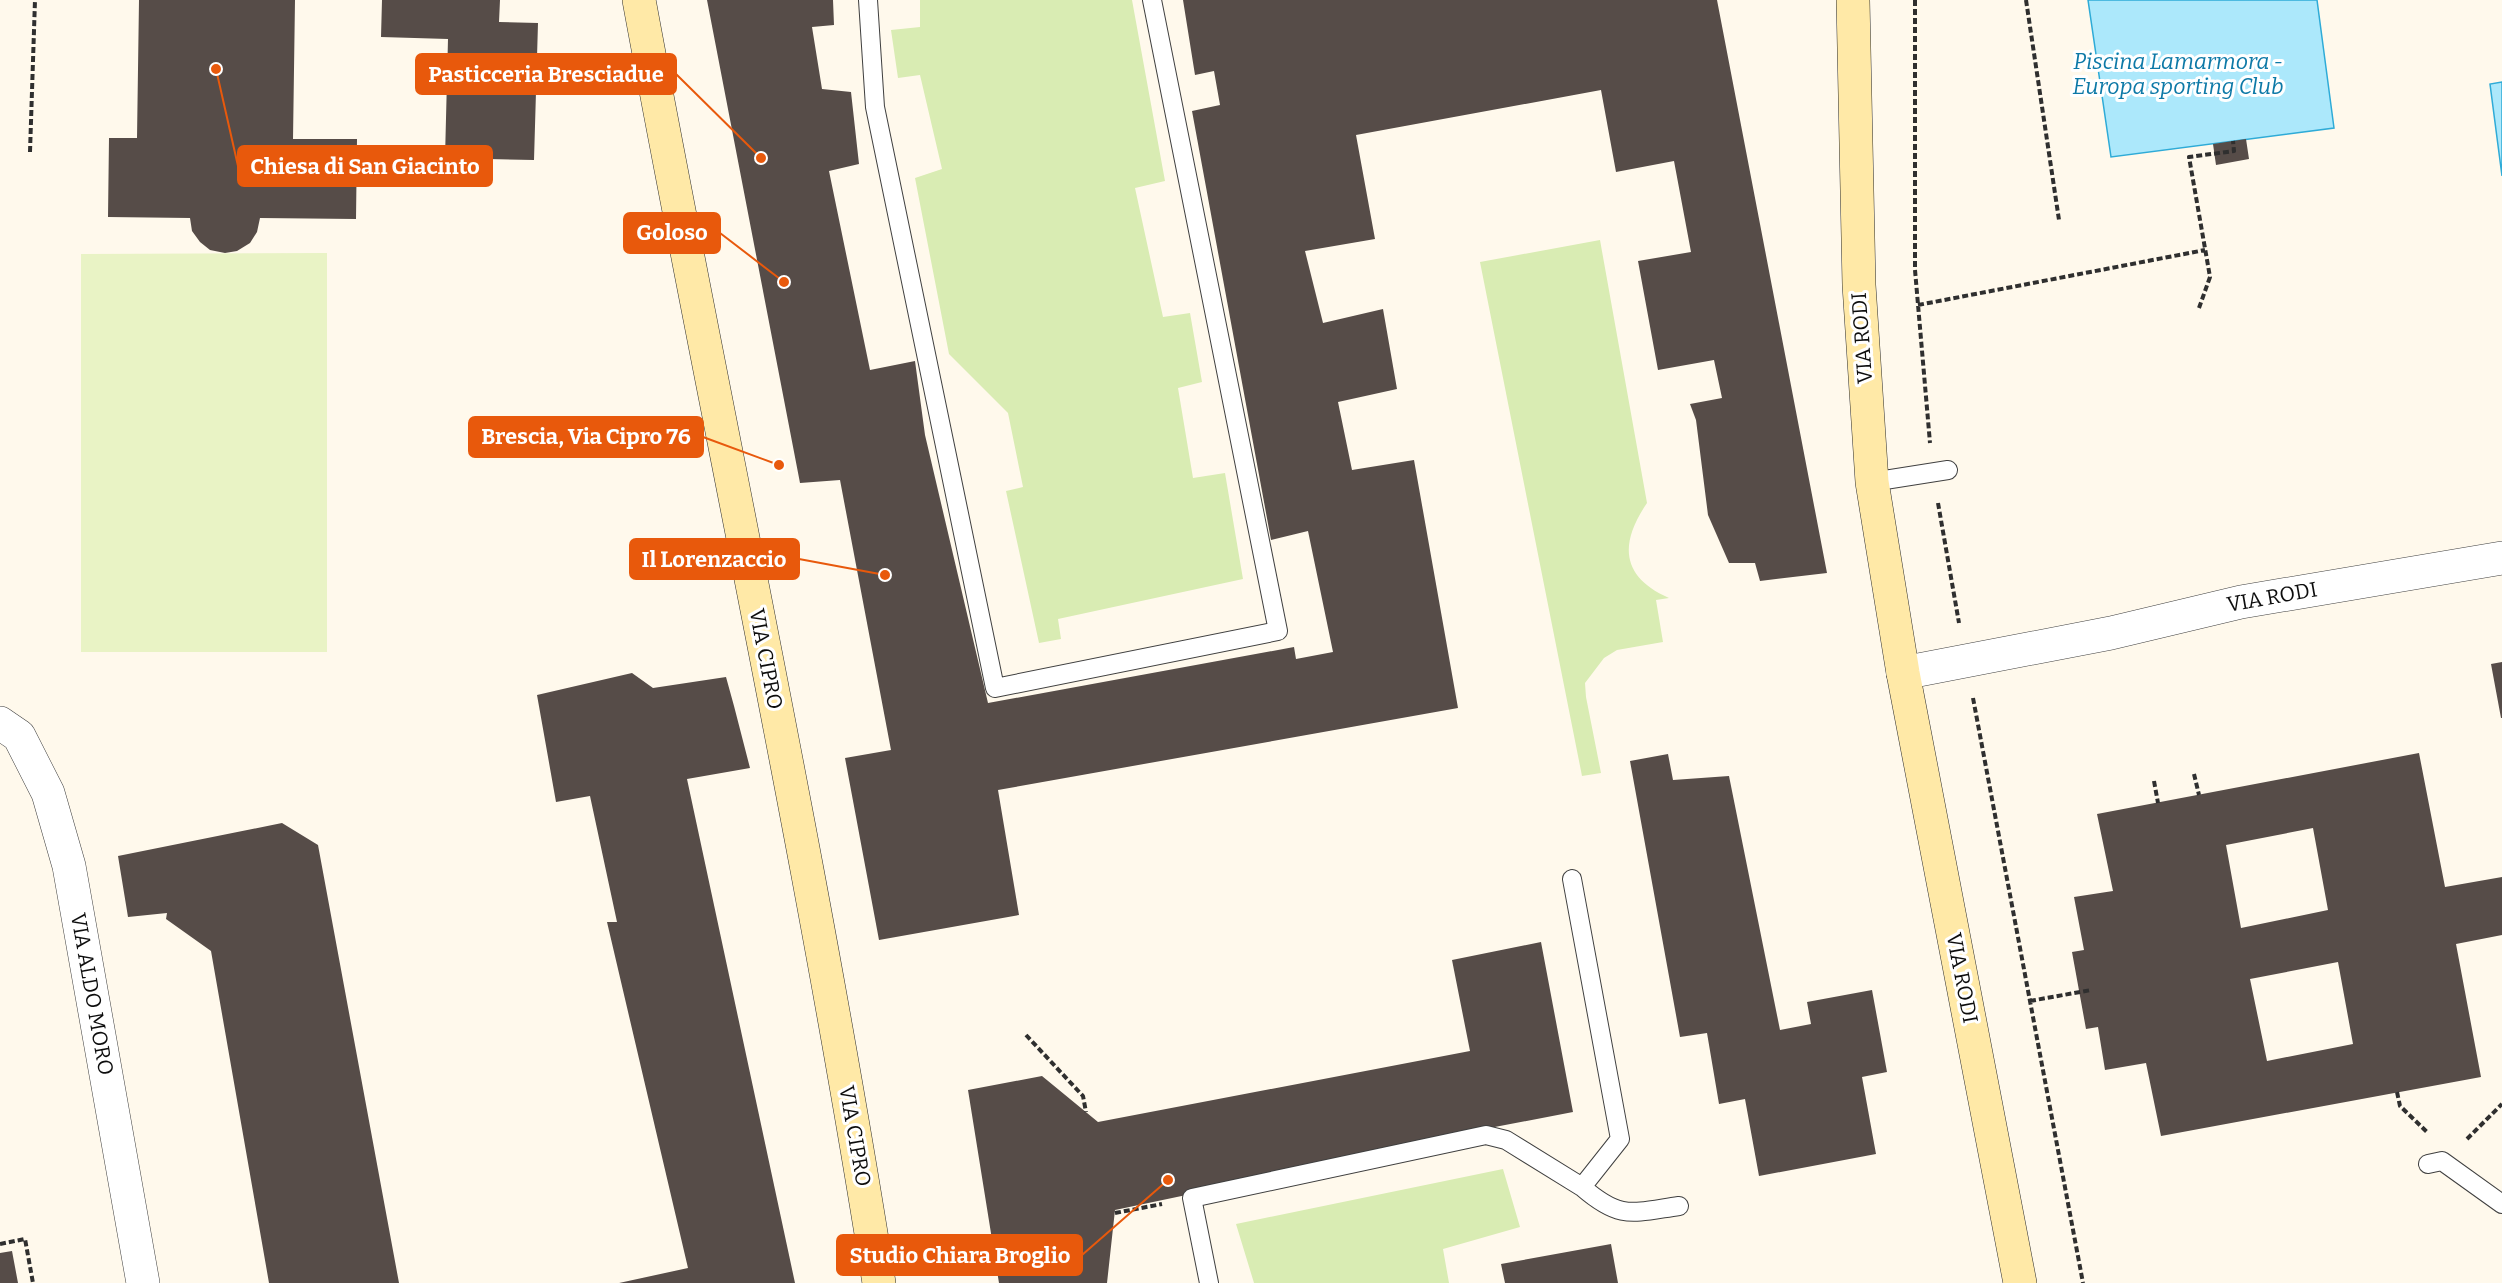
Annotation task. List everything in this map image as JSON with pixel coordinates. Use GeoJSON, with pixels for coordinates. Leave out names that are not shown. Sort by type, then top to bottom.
{"type":"FeatureCollection","features":[{"type":"Feature","properties":{"kind":"street","name":"VIA CIPRO"},"geometry":{"type":"LineString","coordinates":[[639,0],[800,831],[855,1131],[879,1283]]}},
{"type":"Feature","properties":{"kind":"street","name":"VIA RODI"},"geometry":{"type":"LineString","coordinates":[[1853,0],[1859,285],[1872,482],[1903,673],[2020,1283]]}},
{"type":"Feature","properties":{"kind":"street","name":"VIA RODI"},"geometry":{"type":"LineString","coordinates":[[1903,673],[2111,633],[2241,602],[2502,558]]}},
{"type":"Feature","properties":{"kind":"street","name":"VIA ALDO MORO"},"geometry":{"type":"LineString","coordinates":[[0,723],[19,736],[48,793],[69,866],[142,1283]]}},
{"type":"Feature","properties":{"kind":"lane"},"geometry":{"type":"LineString","coordinates":[[868,0],[874,107],[995,688],[1278,631],[1152,0]]}},
{"type":"Feature","properties":{"kind":"lane"},"geometry":{"type":"LineString","coordinates":[[1872,482],[1948,470]]}},
{"type":"Feature","properties":{"kind":"lane"},"geometry":{"type":"LineString","coordinates":[[1572,879],[1620,1139],[1582,1187]]}},
{"type":"Feature","properties":{"kind":"lane"},"geometry":{"type":"LineString","coordinates":[[1209,1283],[1192,1198],[1486,1135],[1506,1140],[1582,1187],[1603,1205],[1627,1214],[1678,1206]]}},
{"type":"Feature","properties":{"kind":"lane"},"geometry":{"type":"LineString","coordinates":[[2435,1163],[2502,1204]]}},
{"type":"Feature","properties":{"kind":"path"},"geometry":{"type":"LineString","coordinates":[[30,152],[35,0]]}},
{"type":"Feature","properties":{"kind":"path"},"geometry":{"type":"LineString","coordinates":[[2026,0],[2059,220]]}},
{"type":"Feature","properties":{"kind":"path"},"geometry":{"type":"LineString","coordinates":[[2199,308],[2210,277],[2189,157],[2234,151],[2233,141]]}},
{"type":"Feature","properties":{"kind":"path"},"geometry":{"type":"LineString","coordinates":[[1918,305],[2205,250]]}},
{"type":"Feature","properties":{"kind":"path"},"geometry":{"type":"LineString","coordinates":[[2194,774],[2199,795]]}},
{"type":"Feature","properties":{"kind":"path"},"geometry":{"type":"LineString","coordinates":[[2154,781],[2158,803]]}},
{"type":"Feature","properties":{"kind":"path"},"geometry":{"type":"LineString","coordinates":[[2030,1001],[2091,990]]}},
{"type":"Feature","properties":{"kind":"path"},"geometry":{"type":"LineString","coordinates":[[1026,1035],[1083,1095],[1086,1112]]}},
{"type":"Feature","properties":{"kind":"path"},"geometry":{"type":"LineString","coordinates":[[2397,1092],[2400,1106],[2434,1138],[2435,1163]]}},
{"type":"Feature","properties":{"kind":"path"},"geometry":{"type":"LineString","coordinates":[[2435,1163],[2492,1116],[2502,1104]]}},
{"type":"Feature","properties":{"kind":"path"},"geometry":{"type":"LineString","coordinates":[[1115,1214],[1192,1198]]}},
{"type":"Feature","properties":{"kind":"path"},"geometry":{"type":"LineString","coordinates":[[0,1244],[25,1239],[33,1283]]}},
{"type":"Feature","properties":{"kind":"green space"},"geometry":{"type":"Polygon","coordinates":[[[920,0],[1132,0],[1165,181],[1135,188],[1163,317],[1190,313],[1202,382],[1178,388],[1193,478],[1225,473],[1243,579],[1058,619],[1061,639],[1039,643],[1006,491],[1023,487],[1008,413],[949,354],[915,178],[942,169],[920,75],[898,78],[891,30],[920,27],[920,0]]]}},
{"type":"Feature","properties":{"kind":"green space"},"geometry":{"type":"Polygon","coordinates":[[[1600,240],[1647,503],[1632,532],[1629,546],[1630,558],[1641,580],[1653,590],[1669,598],[1656,600],[1663,642],[1617,650],[1604,658],[1585,683],[1601,773],[1582,776],[1480,262],[1600,240]]]}},
{"type":"Feature","properties":{"kind":"green space"},"geometry":{"type":"Polygon","coordinates":[[[327,253],[327,652],[81,652],[81,254],[327,253]]]}},
{"type":"Feature","properties":{"kind":"green space"},"geometry":{"type":"Polygon","coordinates":[[[1503,1169],[1520,1227],[1443,1249],[1449,1283],[1254,1283],[1236,1224],[1503,1169]]]}},
{"type":"Feature","properties":{"kind":"water","name":"Piscina Lamarmora - Europa sporting Club"},"geometry":{"type":"Polygon","coordinates":[[[2088,0],[2317,0],[2334,128],[2111,157],[2088,0]]]}},
{"type":"Feature","properties":{"kind":"water"},"geometry":{"type":"Polygon","coordinates":[[[2502,82],[2502,176],[2490,84],[2502,82]]]}},
{"type":"Feature","properties":{"kind":"building"},"geometry":{"type":"Polygon","coordinates":[[[139,0],[295,0],[293,139],[357,139],[356,219],[260,218],[257,232],[250,243],[237,251],[225,253],[210,250],[200,242],[192,231],[190,218],[108,217],[109,138],[137,138],[139,0]]]}},
{"type":"Feature","properties":{"kind":"building"},"geometry":{"type":"Polygon","coordinates":[[[382,0],[500,0],[499,22],[538,23],[534,160],[445,158],[448,39],[381,37],[382,0]]]}},
{"type":"Feature","properties":{"kind":"building"},"geometry":{"type":"Polygon","coordinates":[[[707,0],[833,0],[834,25],[812,27],[822,89],[851,92],[859,164],[829,171],[870,370],[915,361],[925,435],[988,703],[1294,647],[1296,659],[1333,652],[1308,531],[1271,540],[1192,111],[1220,105],[1214,71],[1195,75],[1183,0],[1717,0],[1827,573],[1760,581],[1755,563],[1729,563],[1708,515],[1696,420],[1690,404],[1722,398],[1714,360],[1658,370],[1638,261],[1691,252],[1674,161],[1616,172],[1601,90],[1356,135],[1375,239],[1305,251],[1323,323],[1383,309],[1397,389],[1338,402],[1352,470],[1414,460],[1458,708],[998,790],[1019,915],[879,940],[845,758],[891,750],[840,480],[800,483],[707,0]]]}},
{"type":"Feature","properties":{"kind":"building"},"geometry":{"type":"Polygon","coordinates":[[[2246,139],[2249,159],[2216,165],[2213,144],[2246,139]]]}},
{"type":"Feature","properties":{"kind":"building"},"geometry":{"type":"Polygon","coordinates":[[[2502,662],[2502,718],[2501,718],[2491,664],[2502,662]]]}},
{"type":"Feature","properties":{"kind":"building"},"geometry":{"type":"Polygon","coordinates":[[[632,673],[653,688],[726,677],[734,706],[750,768],[687,779],[795,1283],[619,1283],[688,1268],[607,922],[617,922],[590,796],[556,802],[537,695],[632,673]]]}},
{"type":"Feature","properties":{"kind":"building"},"geometry":{"type":"Polygon","coordinates":[[[2419,753],[2445,887],[2502,877],[2502,935],[2456,944],[2481,1077],[2161,1136],[2146,1063],[2105,1070],[2098,1027],[2086,1029],[2072,952],[2084,950],[2074,897],[2113,891],[2097,814],[2419,753]],[[2313,828],[2226,845],[2241,928],[2328,910],[2313,828]],[[2338,962],[2250,979],[2267,1061],[2353,1044],[2338,962]]]}},
{"type":"Feature","properties":{"kind":"building"},"geometry":{"type":"Polygon","coordinates":[[[1668,754],[1673,780],[1729,776],[1780,1030],[1811,1024],[1807,1002],[1872,990],[1887,1072],[1862,1077],[1876,1154],[1759,1176],[1745,1099],[1719,1104],[1707,1033],[1680,1037],[1630,761],[1668,754]]]}},
{"type":"Feature","properties":{"kind":"building"},"geometry":{"type":"Polygon","coordinates":[[[282,823],[318,845],[399,1283],[269,1283],[211,951],[166,919],[167,913],[128,917],[118,856],[282,823]]]}},
{"type":"Feature","properties":{"kind":"building"},"geometry":{"type":"Polygon","coordinates":[[[1541,942],[1573,1112],[1432,1139],[1428,1144],[1115,1210],[1107,1283],[999,1283],[968,1090],[1042,1076],[1098,1122],[1470,1051],[1452,960],[1541,942]]]}},
{"type":"Feature","properties":{"kind":"building"},"geometry":{"type":"Polygon","coordinates":[[[1611,1244],[1618,1283],[1505,1283],[1501,1264],[1611,1244]]]}},
{"type":"Feature","properties":{"kind":"building"},"geometry":{"type":"Polygon","coordinates":[[[12,1251],[18,1283],[0,1283],[0,1253],[12,1251]]]}},
{"type":"Feature","properties":{"kind":"place","name":"Chiesa di San Giacinto"},"geometry":{"type":"Point","coordinates":[216,69]}},
{"type":"Feature","properties":{"kind":"place","name":"Pasticceria Bresciadue"},"geometry":{"type":"Point","coordinates":[761,158]}},
{"type":"Feature","properties":{"kind":"place","name":"Goloso"},"geometry":{"type":"Point","coordinates":[784,282]}},
{"type":"Feature","properties":{"kind":"place","name":"Brescia, Via Cipro 76"},"geometry":{"type":"Point","coordinates":[779,465]}},
{"type":"Feature","properties":{"kind":"place","name":"Il Lorenzaccio"},"geometry":{"type":"Point","coordinates":[885,575]}},
{"type":"Feature","properties":{"kind":"place","name":"Studio Chiara Broglio"},"geometry":{"type":"Point","coordinates":[1168,1180]}}]}
